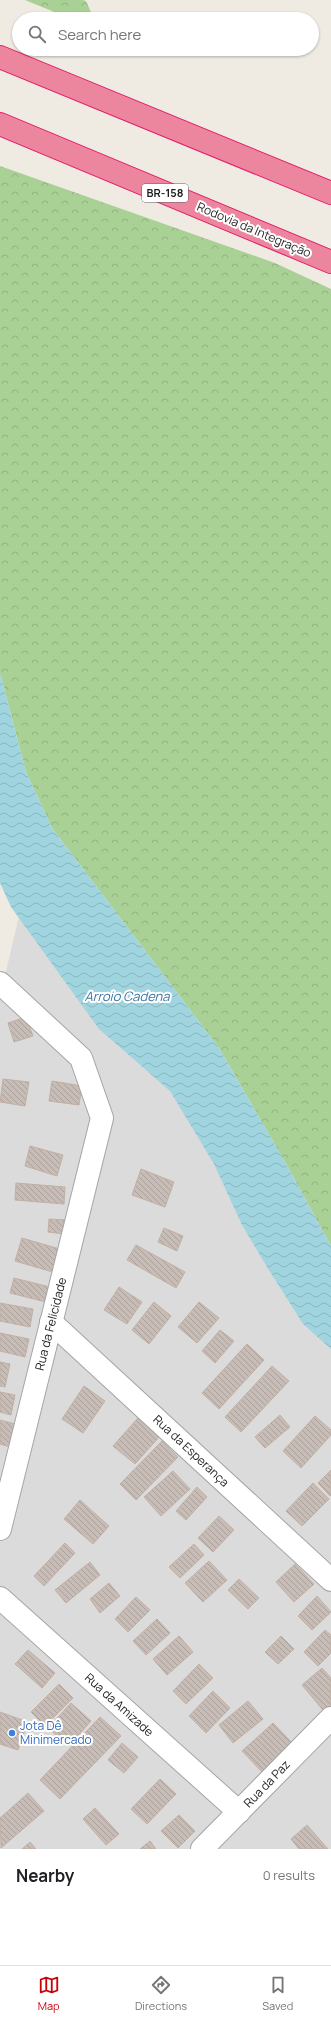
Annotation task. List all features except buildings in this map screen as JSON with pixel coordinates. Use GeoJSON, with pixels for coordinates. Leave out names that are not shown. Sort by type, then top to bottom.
{"type":"FeatureCollection","features":[{"type":"Feature","properties":{"kind":"highway"},"geometry":{"type":"LineString","coordinates":[[0,57],[331,193]]}},
{"type":"Feature","properties":{"kind":"highway","name":"Rodovia da Integração"},"geometry":{"type":"LineString","coordinates":[[0,124],[331,262]]}},
{"type":"Feature","properties":{"kind":"street","name":"Rua da Felicidade"},"geometry":{"type":"LineString","coordinates":[[0,983],[81,1058],[102,1118],[0,1529]]}},
{"type":"Feature","properties":{"kind":"street","name":"Rua da Esperança"},"geometry":{"type":"LineString","coordinates":[[51,1322],[331,1580]]}},
{"type":"Feature","properties":{"kind":"street","name":"Rua da Amizade"},"geometry":{"type":"LineString","coordinates":[[0,1598],[239,1812]]}},
{"type":"Feature","properties":{"kind":"street","name":"Rua da Paz"},"geometry":{"type":"LineString","coordinates":[[202,1849],[331,1718]]}},
{"type":"Feature","properties":{"kind":"shaded area"},"geometry":{"type":"Polygon","coordinates":[[[26,886],[124,1006],[331,1320],[331,1849],[0,1849],[0,997],[26,886]]]}},
{"type":"Feature","properties":{"kind":"green space"},"geometry":{"type":"Polygon","coordinates":[[[25,0],[83,0],[86,1],[91,12],[54,12],[25,0]]]}},
{"type":"Feature","properties":{"kind":"green space"},"geometry":{"type":"Polygon","coordinates":[[[0,166],[275,263],[331,289],[331,1246],[285,1162],[219,1048],[52,828],[26,772],[0,673],[0,166]]]}},
{"type":"Feature","properties":{"kind":"water","name":"Arroio Cadena"},"geometry":{"type":"Polygon","coordinates":[[[0,673],[26,772],[52,828],[219,1048],[285,1162],[331,1246],[331,1349],[303,1324],[267,1267],[242,1225],[214,1164],[170,1091],[99,1029],[11,907],[0,883],[0,673]]]}},
{"type":"Feature","properties":{"kind":"place","name":"Jota Dê Minimercado"},"geometry":{"type":"Point","coordinates":[12,1733]}}]}
